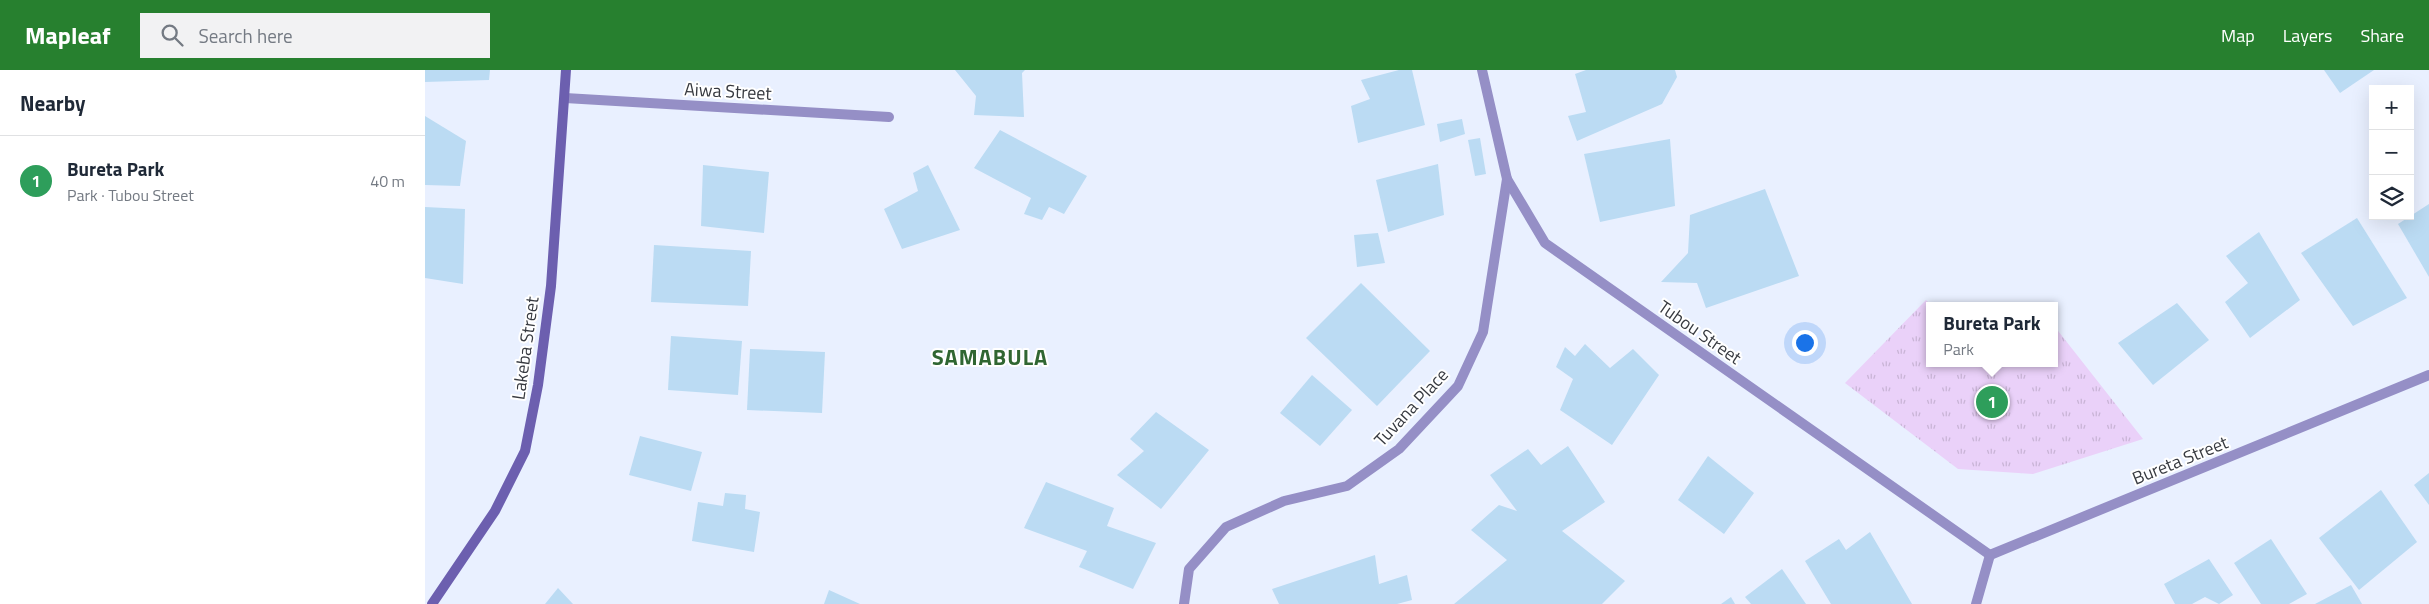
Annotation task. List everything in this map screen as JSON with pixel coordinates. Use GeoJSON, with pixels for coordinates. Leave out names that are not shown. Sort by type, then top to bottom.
{"type":"FeatureCollection","features":[{"type":"Feature","properties":{"kind":"main road","name":"Lakeba Street"},"geometry":{"type":"LineString","coordinates":[[432,604],[495,511],[525,451],[539,384],[551,286],[566,70]]}},
{"type":"Feature","properties":{"kind":"street","name":"Tubou Street"},"geometry":{"type":"LineString","coordinates":[[1482,70],[1507,179],[1545,243],[1990,555]]}},
{"type":"Feature","properties":{"kind":"street","name":"Aiwa Street"},"geometry":{"type":"LineString","coordinates":[[565,98],[889,116]]}},
{"type":"Feature","properties":{"kind":"street","name":"Tuvana Place"},"geometry":{"type":"LineString","coordinates":[[1184,604],[1189,569],[1226,527],[1284,501],[1347,486],[1399,449],[1458,386],[1483,332],[1507,179]]}},
{"type":"Feature","properties":{"kind":"street","name":"Bureta Street"},"geometry":{"type":"LineString","coordinates":[[1990,555],[2429,375]]}},
{"type":"Feature","properties":{"kind":"street"},"geometry":{"type":"LineString","coordinates":[[1976,604],[1990,555]]}},
{"type":"Feature","properties":{"kind":"green space"},"geometry":{"type":"Polygon","coordinates":[[[1926,300],[1928,302],[1926,302],[1926,367],[2058,367],[2058,331],[2143,439],[2033,474],[1958,469],[1845,383],[1926,300]]]}},
{"type":"Feature","properties":{"kind":"building"},"geometry":{"type":"Polygon","coordinates":[[[425,70],[490,70],[489,80],[425,82],[425,70]]]}},
{"type":"Feature","properties":{"kind":"building"},"geometry":{"type":"Polygon","coordinates":[[[955,70],[1025,70],[1022,73],[1024,117],[974,115],[976,96],[955,70]]]}},
{"type":"Feature","properties":{"kind":"building"},"geometry":{"type":"Polygon","coordinates":[[[1399,70],[1412,70],[1425,125],[1358,143],[1351,106],[1370,99],[1361,80],[1399,70]]]}},
{"type":"Feature","properties":{"kind":"building"},"geometry":{"type":"Polygon","coordinates":[[[1586,70],[1675,70],[1677,77],[1662,104],[1577,141],[1568,116],[1586,112],[1575,74],[1586,70]]]}},
{"type":"Feature","properties":{"kind":"building"},"geometry":{"type":"Polygon","coordinates":[[[2324,70],[2374,70],[2340,93],[2324,70]]]}},
{"type":"Feature","properties":{"kind":"building"},"geometry":{"type":"Polygon","coordinates":[[[425,116],[466,141],[460,186],[425,185],[425,116]]]}},
{"type":"Feature","properties":{"kind":"building"},"geometry":{"type":"Polygon","coordinates":[[[1462,119],[1465,134],[1440,142],[1437,124],[1462,119]]]}},
{"type":"Feature","properties":{"kind":"building"},"geometry":{"type":"Polygon","coordinates":[[[1000,130],[1087,176],[1064,214],[1049,207],[1042,220],[1024,214],[1031,198],[974,168],[1000,130]]]}},
{"type":"Feature","properties":{"kind":"building"},"geometry":{"type":"Polygon","coordinates":[[[1480,138],[1486,174],[1475,176],[1468,140],[1480,138]]]}},
{"type":"Feature","properties":{"kind":"building"},"geometry":{"type":"Polygon","coordinates":[[[1670,139],[1675,206],[1600,222],[1584,154],[1670,139]]]}},
{"type":"Feature","properties":{"kind":"building"},"geometry":{"type":"Polygon","coordinates":[[[1438,164],[1444,215],[1388,232],[1376,180],[1438,164]]]}},
{"type":"Feature","properties":{"kind":"building"},"geometry":{"type":"Polygon","coordinates":[[[703,165],[769,172],[764,233],[701,226],[703,165]]]}},
{"type":"Feature","properties":{"kind":"building"},"geometry":{"type":"Polygon","coordinates":[[[928,165],[960,230],[902,249],[884,209],[918,191],[913,173],[928,165]]]}},
{"type":"Feature","properties":{"kind":"building"},"geometry":{"type":"Polygon","coordinates":[[[1765,189],[1799,276],[1706,308],[1697,283],[1661,282],[1688,253],[1690,215],[1765,189]]]}},
{"type":"Feature","properties":{"kind":"building"},"geometry":{"type":"Polygon","coordinates":[[[2429,204],[2429,277],[2398,224],[2404,220],[2414,220],[2414,214],[2429,204]]]}},
{"type":"Feature","properties":{"kind":"building"},"geometry":{"type":"Polygon","coordinates":[[[425,207],[465,209],[463,284],[425,278],[425,207]]]}},
{"type":"Feature","properties":{"kind":"building"},"geometry":{"type":"Polygon","coordinates":[[[2357,218],[2407,298],[2353,326],[2301,253],[2357,218]]]}},
{"type":"Feature","properties":{"kind":"building"},"geometry":{"type":"Polygon","coordinates":[[[2259,232],[2300,300],[2250,338],[2225,302],[2248,283],[2226,256],[2259,232]]]}},
{"type":"Feature","properties":{"kind":"building"},"geometry":{"type":"Polygon","coordinates":[[[1378,233],[1385,263],[1357,267],[1354,235],[1378,233]]]}},
{"type":"Feature","properties":{"kind":"building"},"geometry":{"type":"Polygon","coordinates":[[[654,245],[751,251],[748,306],[651,302],[654,245]]]}},
{"type":"Feature","properties":{"kind":"building"},"geometry":{"type":"Polygon","coordinates":[[[1361,283],[1430,351],[1377,406],[1306,338],[1361,283]]]}},
{"type":"Feature","properties":{"kind":"building"},"geometry":{"type":"Polygon","coordinates":[[[2177,303],[2209,340],[2153,385],[2118,343],[2177,303]]]}},
{"type":"Feature","properties":{"kind":"building"},"geometry":{"type":"Polygon","coordinates":[[[671,336],[742,341],[738,395],[668,390],[671,336]]]}},
{"type":"Feature","properties":{"kind":"building"},"geometry":{"type":"Polygon","coordinates":[[[1585,344],[1610,368],[1633,349],[1659,375],[1612,445],[1560,410],[1573,379],[1556,367],[1565,347],[1575,356],[1585,344]]]}},
{"type":"Feature","properties":{"kind":"building"},"geometry":{"type":"Polygon","coordinates":[[[750,349],[825,352],[822,413],[747,410],[750,349]]]}},
{"type":"Feature","properties":{"kind":"building"},"geometry":{"type":"Polygon","coordinates":[[[1312,375],[1352,410],[1320,446],[1280,413],[1312,375]]]}},
{"type":"Feature","properties":{"kind":"building"},"geometry":{"type":"Polygon","coordinates":[[[1156,412],[1209,450],[1161,509],[1117,475],[1144,451],[1130,439],[1156,412]]]}},
{"type":"Feature","properties":{"kind":"building"},"geometry":{"type":"Polygon","coordinates":[[[640,436],[702,452],[691,491],[629,475],[640,436]]]}},
{"type":"Feature","properties":{"kind":"building"},"geometry":{"type":"Polygon","coordinates":[[[1568,446],[1605,502],[1562,531],[1625,581],[1602,604],[1454,604],[1507,560],[1471,530],[1499,505],[1517,511],[1490,475],[1528,449],[1541,465],[1568,446]]]}},
{"type":"Feature","properties":{"kind":"building"},"geometry":{"type":"Polygon","coordinates":[[[1708,456],[1754,493],[1724,534],[1678,500],[1708,456]]]}},
{"type":"Feature","properties":{"kind":"building"},"geometry":{"type":"Polygon","coordinates":[[[2429,473],[2429,505],[2414,485],[2429,473]]]}},
{"type":"Feature","properties":{"kind":"building"},"geometry":{"type":"Polygon","coordinates":[[[1046,482],[1114,508],[1107,526],[1156,543],[1133,589],[1079,567],[1087,551],[1024,528],[1046,482]]]}},
{"type":"Feature","properties":{"kind":"building"},"geometry":{"type":"Polygon","coordinates":[[[2381,490],[2417,542],[2359,590],[2319,538],[2381,490]]]}},
{"type":"Feature","properties":{"kind":"building"},"geometry":{"type":"Polygon","coordinates":[[[725,493],[746,495],[745,509],[760,512],[754,552],[692,541],[698,502],[723,506],[725,493]]]}},
{"type":"Feature","properties":{"kind":"building"},"geometry":{"type":"Polygon","coordinates":[[[1870,532],[1912,604],[1831,604],[1805,561],[1839,539],[1846,550],[1870,532]]]}},
{"type":"Feature","properties":{"kind":"building"},"geometry":{"type":"Polygon","coordinates":[[[2271,539],[2307,594],[2289,604],[2261,604],[2234,563],[2271,539]]]}},
{"type":"Feature","properties":{"kind":"building"},"geometry":{"type":"Polygon","coordinates":[[[1375,555],[1379,584],[1407,575],[1412,600],[1397,604],[1279,604],[1272,589],[1375,555]]]}},
{"type":"Feature","properties":{"kind":"building"},"geometry":{"type":"Polygon","coordinates":[[[2209,559],[2233,595],[2219,604],[2205,597],[2192,604],[2175,604],[2164,584],[2209,559]]]}},
{"type":"Feature","properties":{"kind":"building"},"geometry":{"type":"Polygon","coordinates":[[[1782,569],[1806,604],[1751,604],[1745,597],[1782,569]]]}},
{"type":"Feature","properties":{"kind":"building"},"geometry":{"type":"Polygon","coordinates":[[[2351,585],[2362,604],[2315,604],[2351,585]]]}},
{"type":"Feature","properties":{"kind":"building"},"geometry":{"type":"Polygon","coordinates":[[[558,588],[573,604],[545,604],[558,588]]]}},
{"type":"Feature","properties":{"kind":"building"},"geometry":{"type":"Polygon","coordinates":[[[829,590],[860,604],[824,604],[829,590]]]}},
{"type":"Feature","properties":{"kind":"building"},"geometry":{"type":"Polygon","coordinates":[[[1731,597],[1735,604],[1721,604],[1731,597]]]}},
{"type":"Feature","properties":{"kind":"place","name":"Bureta Park"},"geometry":{"type":"Point","coordinates":[1992,402]}},
{"type":"Feature","properties":{"kind":"district","name":"SAMABULA"},"geometry":{"type":"Point","coordinates":[990,357]}}]}
